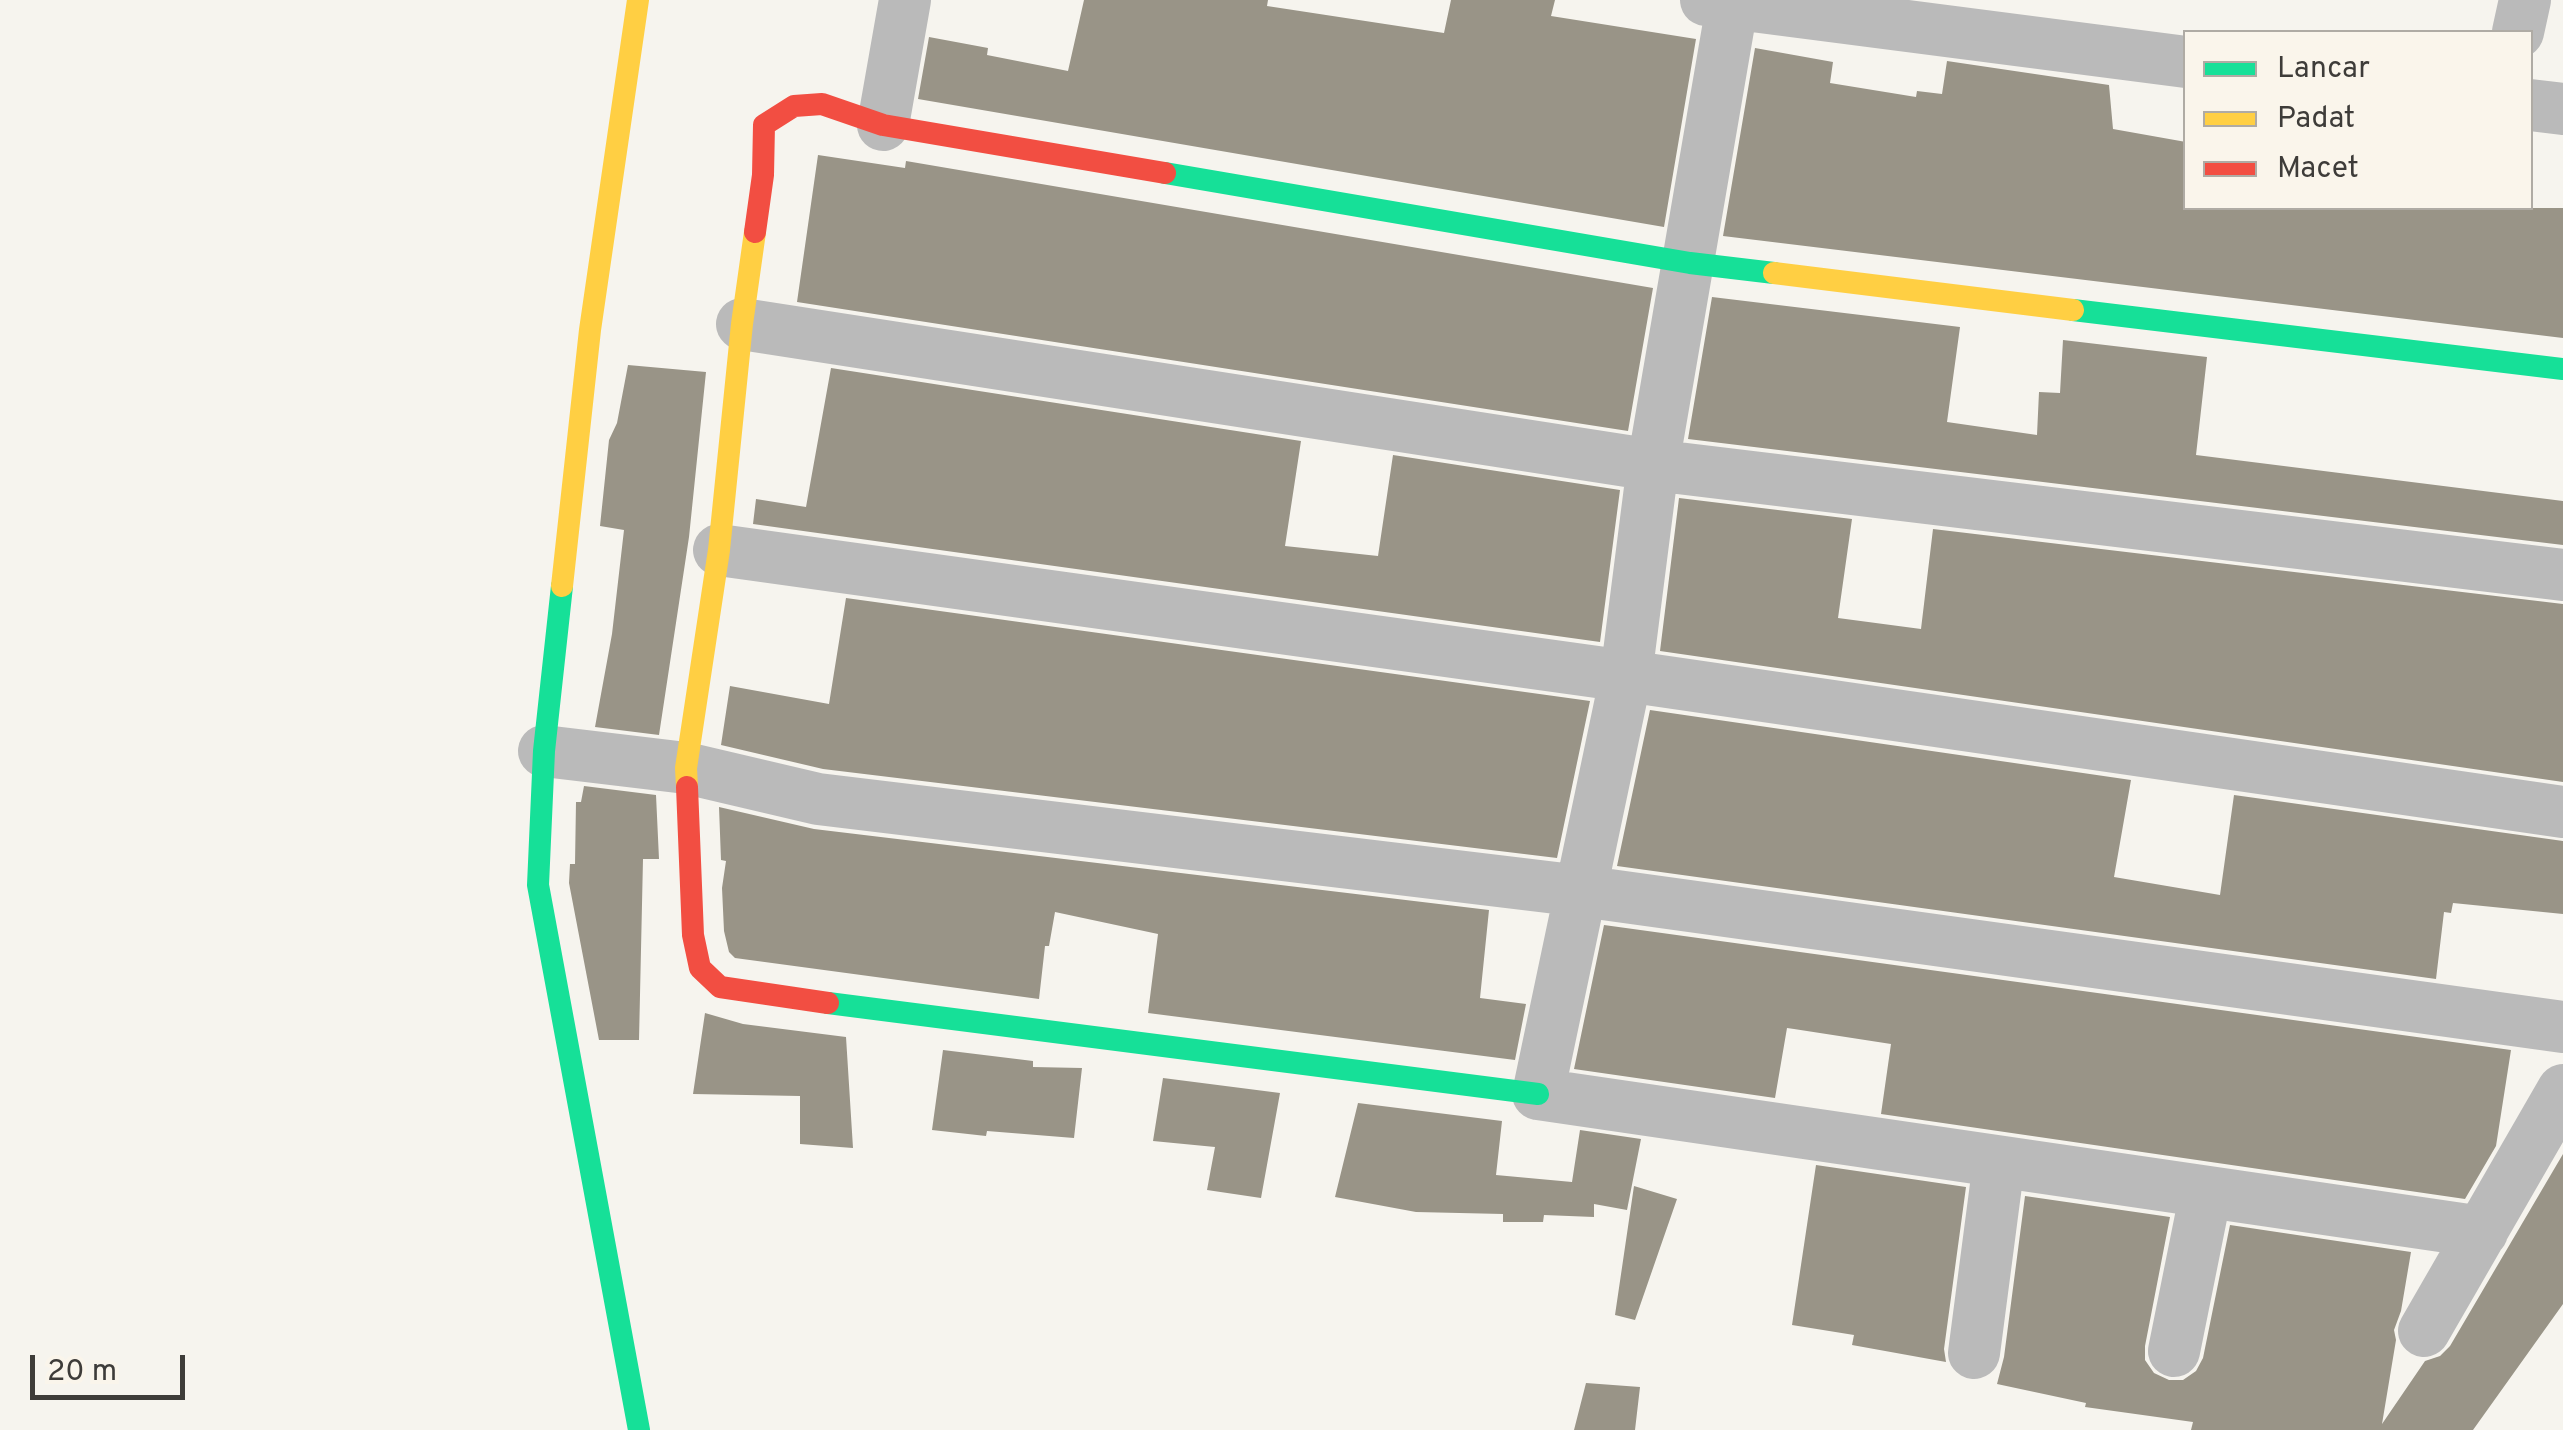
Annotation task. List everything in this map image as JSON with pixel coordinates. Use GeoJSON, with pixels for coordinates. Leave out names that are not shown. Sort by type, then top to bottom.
{"type":"FeatureCollection","features":[{"type":"Feature","properties":{"kind":"street"},"geometry":{"type":"LineString","coordinates":[[638,0],[590,330],[544,751],[538,885],[639,1430]]}},
{"type":"Feature","properties":{"kind":"street"},"geometry":{"type":"LineString","coordinates":[[884,124],[905,0]]}},
{"type":"Feature","properties":{"kind":"street"},"geometry":{"type":"LineString","coordinates":[[2518,30],[2525,0]]}},
{"type":"Feature","properties":{"kind":"street"},"geometry":{"type":"LineString","coordinates":[[1538,1094],[1626,676],[1653,465],[1690,263],[1724,2],[2183,62]]}},
{"type":"Feature","properties":{"kind":"street"},"geometry":{"type":"LineString","coordinates":[[2482,1232],[1538,1094],[720,987],[700,968],[693,935],[686,768],[719,550],[742,324],[763,175],[764,125],[784,107],[808,101],[884,124],[1690,263],[2563,369]]}},
{"type":"Feature","properties":{"kind":"street"},"geometry":{"type":"LineString","coordinates":[[2533,106],[2563,109]]}},
{"type":"Feature","properties":{"kind":"street"},"geometry":{"type":"LineString","coordinates":[[742,324],[1653,465],[2563,575]]}},
{"type":"Feature","properties":{"kind":"street"},"geometry":{"type":"LineString","coordinates":[[719,550],[2563,812]]}},
{"type":"Feature","properties":{"kind":"street"},"geometry":{"type":"LineString","coordinates":[[544,751],[686,768],[818,799],[1580,891],[2563,1027]]}},
{"type":"Feature","properties":{"kind":"street"},"geometry":{"type":"LineString","coordinates":[[2424,1331],[2563,1090]]}},
{"type":"Feature","properties":{"kind":"street"},"geometry":{"type":"LineString","coordinates":[[1974,1353],[1998,1162]]}},
{"type":"Feature","properties":{"kind":"street"},"geometry":{"type":"LineString","coordinates":[[2174,1351],[2206,1192]]}},
{"type":"Feature","properties":{"kind":"building"},"geometry":{"type":"Polygon","coordinates":[[[1084,0],[1268,0],[1267,6],[1444,33],[1451,0],[1555,0],[1551,16],[1696,39],[1664,227],[918,99],[929,37],[988,48],[987,55],[1068,71],[1084,0]]]}},
{"type":"Feature","properties":{"kind":"building"},"geometry":{"type":"Polygon","coordinates":[[[1755,48],[1833,62],[1830,83],[1916,97],[1917,91],[1942,94],[1947,61],[2109,85],[2113,129],[2183,141],[2183,210],[2563,208],[2563,338],[1723,236],[1755,48]]]}},
{"type":"Feature","properties":{"kind":"building"},"geometry":{"type":"Polygon","coordinates":[[[818,155],[905,168],[906,161],[1653,288],[1628,431],[797,302],[818,155]]]}},
{"type":"Feature","properties":{"kind":"building"},"geometry":{"type":"Polygon","coordinates":[[[1712,297],[1960,327],[1947,422],[2037,435],[2039,392],[2060,393],[2063,340],[2207,357],[2196,455],[2563,501],[2563,545],[1688,439],[1712,297]]]}},
{"type":"Feature","properties":{"kind":"building"},"geometry":{"type":"Polygon","coordinates":[[[628,365],[706,372],[689,537],[659,735],[595,727],[612,634],[624,530],[600,526],[609,440],[617,423],[628,365]]]}},
{"type":"Feature","properties":{"kind":"building"},"geometry":{"type":"Polygon","coordinates":[[[831,368],[1301,441],[1285,546],[1378,556],[1393,455],[1620,490],[1600,642],[753,524],[756,499],[806,507],[831,368]]]}},
{"type":"Feature","properties":{"kind":"building"},"geometry":{"type":"Polygon","coordinates":[[[1679,498],[1852,519],[1838,618],[1921,629],[1933,529],[2563,604],[2563,782],[1660,651],[1679,498]]]}},
{"type":"Feature","properties":{"kind":"building"},"geometry":{"type":"Polygon","coordinates":[[[846,598],[1590,701],[1557,858],[823,769],[721,745],[730,686],[829,704],[846,598]]]}},
{"type":"Feature","properties":{"kind":"building"},"geometry":{"type":"Polygon","coordinates":[[[1650,710],[2131,780],[2114,877],[2220,895],[2234,795],[2563,841],[2563,914],[2453,903],[2451,913],[2444,912],[2436,979],[1617,866],[1650,710]]]}},
{"type":"Feature","properties":{"kind":"building"},"geometry":{"type":"Polygon","coordinates":[[[584,786],[656,795],[659,859],[643,859],[639,1040],[599,1040],[569,883],[570,864],[575,864],[576,802],[581,802],[584,786]]]}},
{"type":"Feature","properties":{"kind":"building"},"geometry":{"type":"Polygon","coordinates":[[[719,807],[814,829],[1489,910],[1480,998],[1526,1004],[1515,1060],[1148,1013],[1158,934],[1055,912],[1049,946],[1045,946],[1039,999],[735,958],[729,952],[724,931],[722,888],[726,861],[721,860],[719,807]]]}},
{"type":"Feature","properties":{"kind":"building"},"geometry":{"type":"Polygon","coordinates":[[[1604,925],[2511,1050],[2496,1146],[2465,1199],[1881,1114],[1891,1044],[1787,1028],[1775,1098],[1574,1069],[1604,925]]]}},
{"type":"Feature","properties":{"kind":"building"},"geometry":{"type":"Polygon","coordinates":[[[705,1013],[743,1024],[846,1037],[853,1148],[800,1144],[800,1096],[693,1094],[705,1013]]]}},
{"type":"Feature","properties":{"kind":"building"},"geometry":{"type":"Polygon","coordinates":[[[943,1050],[1033,1061],[1033,1067],[1082,1068],[1074,1138],[932,1130],[943,1050]]]}},
{"type":"Feature","properties":{"kind":"building"},"geometry":{"type":"Polygon","coordinates":[[[1163,1078],[1280,1093],[1261,1198],[1207,1190],[1215,1147],[1153,1141],[1163,1078]]]}},
{"type":"Feature","properties":{"kind":"building"},"geometry":{"type":"Polygon","coordinates":[[[1358,1103],[1502,1121],[1496,1175],[1572,1182],[1580,1130],[1641,1139],[1627,1210],[1594,1204],[1594,1217],[1544,1215],[1543,1222],[1503,1222],[1503,1214],[1416,1212],[1335,1197],[1358,1103]]]}},
{"type":"Feature","properties":{"kind":"building"},"geometry":{"type":"Polygon","coordinates":[[[2563,1154],[2563,1304],[2473,1430],[2191,1430],[2193,1422],[2085,1407],[2086,1403],[1997,1384],[2025,1196],[2170,1217],[2145,1346],[2145,1360],[2154,1373],[2169,1380],[2183,1380],[2196,1371],[2203,1358],[2230,1225],[2411,1252],[2394,1330],[2396,1340],[2382,1424],[2425,1361],[2440,1356],[2450,1346],[2563,1154]]]}},
{"type":"Feature","properties":{"kind":"building"},"geometry":{"type":"Polygon","coordinates":[[[1816,1165],[1966,1187],[1944,1349],[1946,1362],[1852,1345],[1854,1335],[1792,1325],[1816,1165]]]}},
{"type":"Feature","properties":{"kind":"building"},"geometry":{"type":"Polygon","coordinates":[[[1634,1186],[1677,1199],[1635,1320],[1615,1315],[1634,1186]]]}},
{"type":"Feature","properties":{"kind":"building"},"geometry":{"type":"Polygon","coordinates":[[[1586,1383],[1640,1387],[1635,1430],[1574,1430],[1586,1383]]]}},
{"type":"Feature","properties":{"kind":"traffic: fast"},"geometry":{"type":"LineString","coordinates":[[1165,173],[1690,263],[1774,273]]}},
{"type":"Feature","properties":{"kind":"traffic: fast"},"geometry":{"type":"LineString","coordinates":[[2073,310],[2563,369]]}},
{"type":"Feature","properties":{"kind":"traffic: fast"},"geometry":{"type":"LineString","coordinates":[[562,586],[544,751],[538,885],[639,1430]]}},
{"type":"Feature","properties":{"kind":"traffic: fast"},"geometry":{"type":"LineString","coordinates":[[828,1003],[1538,1094]]}},
{"type":"Feature","properties":{"kind":"traffic: slow"},"geometry":{"type":"LineString","coordinates":[[562,586],[590,330],[638,0]]}},
{"type":"Feature","properties":{"kind":"traffic: slow"},"geometry":{"type":"LineString","coordinates":[[687,787],[686,768],[719,550],[755,232]]}},
{"type":"Feature","properties":{"kind":"traffic: slow"},"geometry":{"type":"LineString","coordinates":[[1774,273],[2073,310]]}},
{"type":"Feature","properties":{"kind":"traffic: jam"},"geometry":{"type":"LineString","coordinates":[[755,232],[763,175],[764,125],[794,106],[822,104],[883,125],[1165,173]]}},
{"type":"Feature","properties":{"kind":"traffic: jam"},"geometry":{"type":"LineString","coordinates":[[687,787],[693,935],[700,968],[720,987],[828,1003]]}}]}
